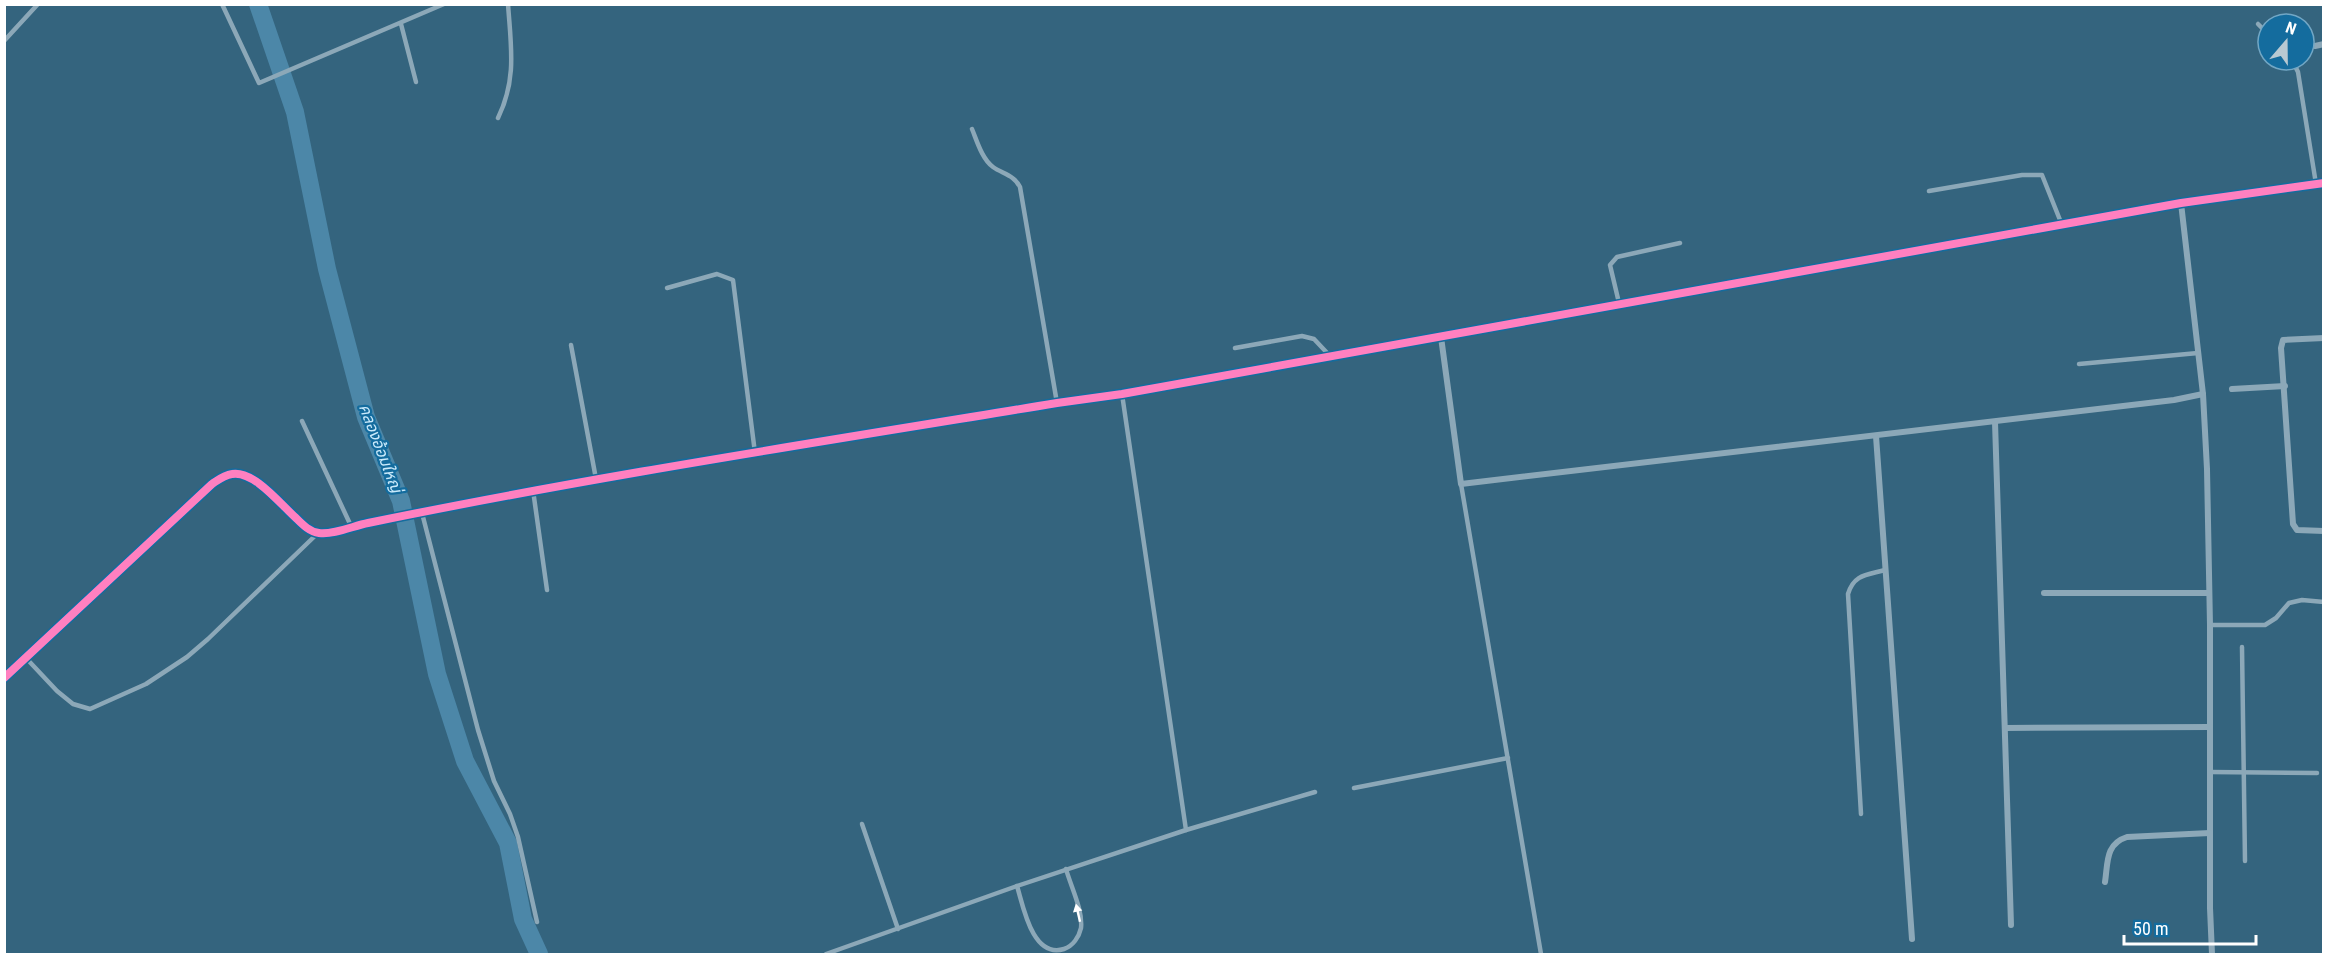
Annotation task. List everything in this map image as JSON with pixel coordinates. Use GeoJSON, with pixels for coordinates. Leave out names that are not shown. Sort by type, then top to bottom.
{"type":"FeatureCollection","features":[{"type":"Feature","properties":{"kind":"street"},"geometry":{"type":"LineString","coordinates":[[4,678],[212,484],[234,473],[245,475],[259,484],[306,528],[318,533],[329,533],[351,526],[533,490],[1122,394],[2181,203],[2320,184]]}},
{"type":"Feature","properties":{"kind":"street"},"geometry":{"type":"LineString","coordinates":[[2181,203],[2203,394],[2207,469],[2212,954]]}},
{"type":"Feature","properties":{"kind":"street"},"geometry":{"type":"LineString","coordinates":[[1441,338],[1461,484],[1995,422],[2174,400],[2203,394]]}},
{"type":"Feature","properties":{"kind":"street"},"geometry":{"type":"LineString","coordinates":[[2324,338],[2283,340],[2281,348],[2293,524],[2296,530],[2324,531]]}},
{"type":"Feature","properties":{"kind":"street"},"geometry":{"type":"LineString","coordinates":[[2232,389],[2285,386]]}},
{"type":"Feature","properties":{"kind":"street"},"geometry":{"type":"LineString","coordinates":[[1995,422],[2011,925]]}},
{"type":"Feature","properties":{"kind":"street"},"geometry":{"type":"LineString","coordinates":[[1875,436],[1912,939]]}},
{"type":"Feature","properties":{"kind":"street"},"geometry":{"type":"LineString","coordinates":[[2044,593],[2209,593]]}},
{"type":"Feature","properties":{"kind":"street"},"geometry":{"type":"LineString","coordinates":[[2005,728],[2210,727]]}},
{"type":"Feature","properties":{"kind":"street"},"geometry":{"type":"LineString","coordinates":[[2105,882],[2110,849],[2118,840],[2127,837],[2210,833]]}},
{"type":"Feature","properties":{"kind":"lane"},"geometry":{"type":"LineString","coordinates":[[4,41],[38,4]]}},
{"type":"Feature","properties":{"kind":"lane"},"geometry":{"type":"LineString","coordinates":[[222,4],[259,83],[444,4]]}},
{"type":"Feature","properties":{"kind":"lane"},"geometry":{"type":"LineString","coordinates":[[498,118],[507,99],[512,67],[508,4]]}},
{"type":"Feature","properties":{"kind":"lane"},"geometry":{"type":"LineString","coordinates":[[401,24],[416,82]]}},
{"type":"Feature","properties":{"kind":"lane"},"geometry":{"type":"LineString","coordinates":[[2298,72],[2320,184]]}},
{"type":"Feature","properties":{"kind":"lane"},"geometry":{"type":"LineString","coordinates":[[972,129],[986,160],[992,167],[1016,180],[1020,187],[1057,403]]}},
{"type":"Feature","properties":{"kind":"lane"},"geometry":{"type":"LineString","coordinates":[[1929,191],[2022,175],[2042,175],[2062,225]]}},
{"type":"Feature","properties":{"kind":"lane"},"geometry":{"type":"LineString","coordinates":[[1619,303],[1610,265],[1617,257],[1680,243]]}},
{"type":"Feature","properties":{"kind":"lane"},"geometry":{"type":"LineString","coordinates":[[668,288],[717,274],[734,280],[755,453]]}},
{"type":"Feature","properties":{"kind":"lane"},"geometry":{"type":"LineString","coordinates":[[1235,348],[1302,336],[1314,339],[1330,356]]}},
{"type":"Feature","properties":{"kind":"lane"},"geometry":{"type":"LineString","coordinates":[[572,345],[596,479]]}},
{"type":"Feature","properties":{"kind":"lane"},"geometry":{"type":"LineString","coordinates":[[2079,364],[2198,353]]}},
{"type":"Feature","properties":{"kind":"lane"},"geometry":{"type":"LineString","coordinates":[[1122,394],[1186,830]]}},
{"type":"Feature","properties":{"kind":"lane"},"geometry":{"type":"LineString","coordinates":[[302,421],[351,526]]}},
{"type":"Feature","properties":{"kind":"lane"},"geometry":{"type":"LineString","coordinates":[[1461,484],[1541,954]]}},
{"type":"Feature","properties":{"kind":"lane"},"geometry":{"type":"LineString","coordinates":[[533,490],[547,590]]}},
{"type":"Feature","properties":{"kind":"lane"},"geometry":{"type":"LineString","coordinates":[[423,513],[478,730],[494,781],[518,837],[537,922]]}},
{"type":"Feature","properties":{"kind":"lane"},"geometry":{"type":"LineString","coordinates":[[26,658],[57,691],[73,704],[90,709],[146,684],[187,657],[318,533]]}},
{"type":"Feature","properties":{"kind":"lane"},"geometry":{"type":"LineString","coordinates":[[1861,814],[1848,594],[1851,584],[1860,576],[1885,570]]}},
{"type":"Feature","properties":{"kind":"lane"},"geometry":{"type":"LineString","coordinates":[[2210,625],[2265,625],[2276,618],[2289,603],[2302,600],[2324,602]]}},
{"type":"Feature","properties":{"kind":"lane"},"geometry":{"type":"LineString","coordinates":[[2242,647],[2245,861]]}},
{"type":"Feature","properties":{"kind":"lane"},"geometry":{"type":"LineString","coordinates":[[1354,788],[1508,758]]}},
{"type":"Feature","properties":{"kind":"lane"},"geometry":{"type":"LineString","coordinates":[[2210,772],[2317,773]]}},
{"type":"Feature","properties":{"kind":"lane"},"geometry":{"type":"LineString","coordinates":[[826,954],[1066,869],[1186,830],[1315,792]]}},
{"type":"Feature","properties":{"kind":"lane"},"geometry":{"type":"LineString","coordinates":[[862,824],[898,929]]}},
{"type":"Feature","properties":{"kind":"lane"},"geometry":{"type":"LineString","coordinates":[[1017,886],[1031,932],[1038,943],[1064,952],[1075,942],[1081,930],[1081,918],[1066,869]]}},
{"type":"Feature","properties":{"kind":"waterway","name":"คลองอ้อมใหญ่"},"geometry":{"type":"LineString","coordinates":[[258,4],[295,112],[327,269],[366,417],[401,501],[437,674],[465,761],[508,843],[523,919],[539,954]]}},
{"type":"Feature","properties":{"kind":"cycle path"},"geometry":{"type":"LineString","coordinates":[[4,678],[212,484],[232,474],[249,477],[258,483],[310,530],[331,533],[368,523],[626,474],[1122,394],[2181,203],[2324,183]]}}]}
